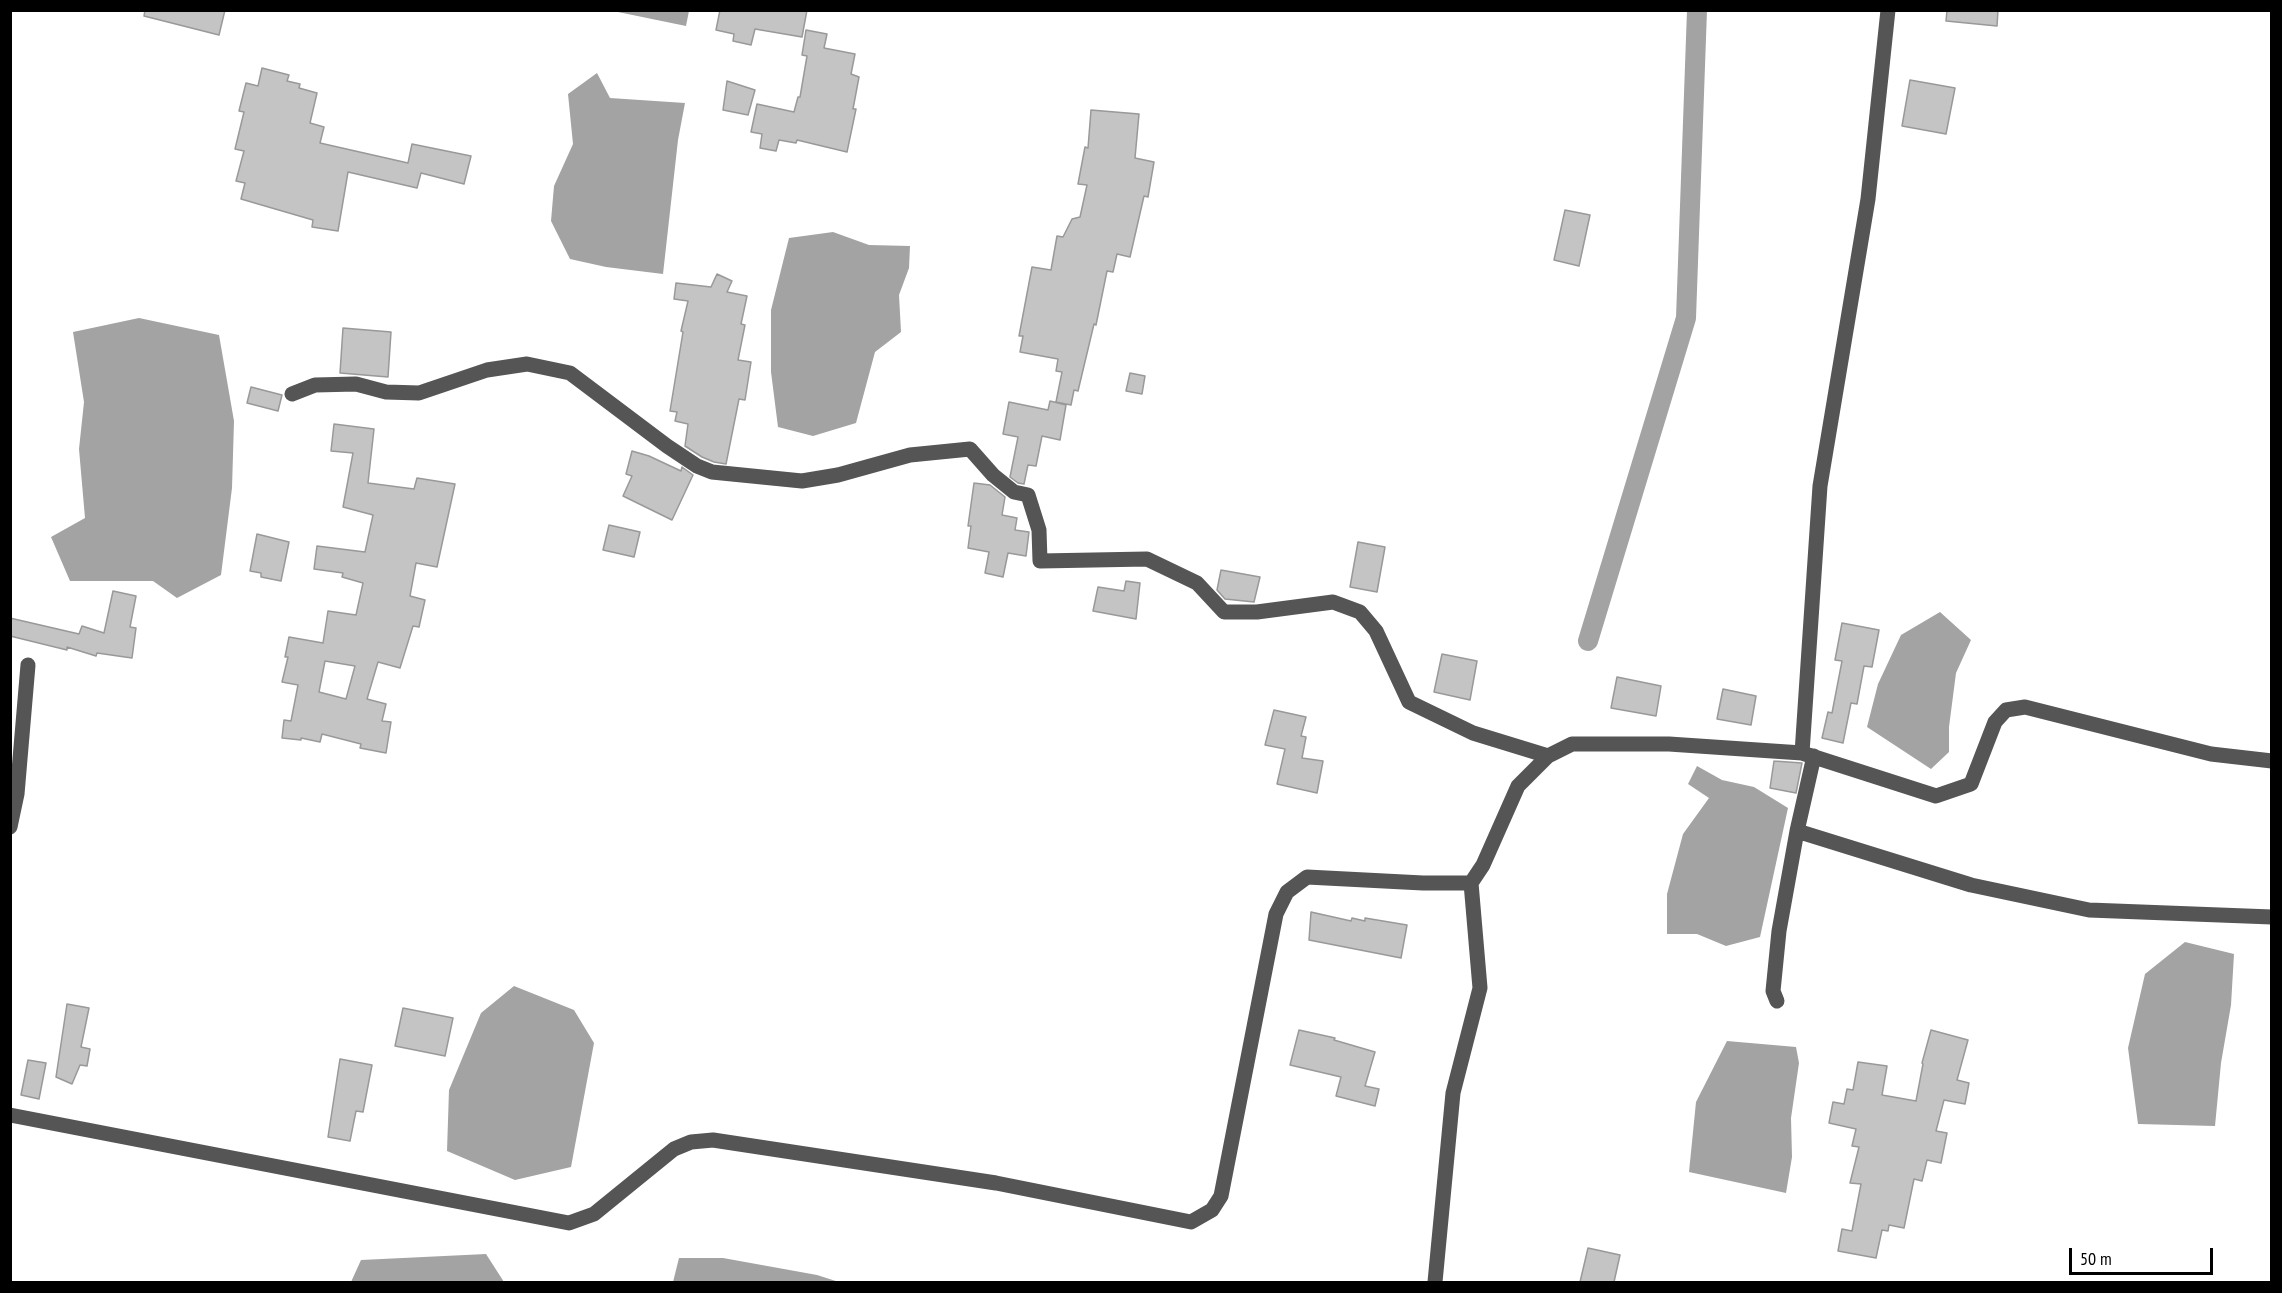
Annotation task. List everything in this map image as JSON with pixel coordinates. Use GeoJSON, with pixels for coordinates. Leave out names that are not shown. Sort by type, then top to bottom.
{"type":"FeatureCollection","features":[{"type":"Feature","properties":{"kind":"street"},"geometry":{"type":"LineString","coordinates":[[1777,1001],[1773,991],[1779,931],[1808,755],[1821,486],[1868,199],[1888,10]]}},
{"type":"Feature","properties":{"kind":"street"},"geometry":{"type":"LineString","coordinates":[[292,393],[315,385],[356,384],[387,392],[418,393],[487,370],[527,364],[570,373],[667,446],[697,466],[712,472],[802,481],[838,476],[910,455],[970,448],[993,475],[1014,492],[1028,495],[1039,530],[1040,561],[1147,559],[1197,583],[1224,612],[1257,612],[1333,602],[1360,612],[1376,631],[1409,702],[1473,732],[1548,756]]}},
{"type":"Feature","properties":{"kind":"street"},"geometry":{"type":"LineString","coordinates":[[10,827],[17,795],[28,664]]}},
{"type":"Feature","properties":{"kind":"street"},"geometry":{"type":"LineString","coordinates":[[1435,1282],[1453,1093],[1480,988],[1471,883],[1483,865],[1518,786],[1548,756],[1572,744],[1669,744],[1808,755],[1936,796],[1971,784],[1995,722],[2006,710],[2025,707],[2211,754],[2271,761]]}},
{"type":"Feature","properties":{"kind":"street"},"geometry":{"type":"LineString","coordinates":[[1797,831],[1971,885],[2090,910],[2271,917]]}},
{"type":"Feature","properties":{"kind":"street"},"geometry":{"type":"LineString","coordinates":[[10,1114],[569,1223],[594,1214],[674,1149],[691,1142],[713,1140],[996,1183],[1191,1222],[1212,1210],[1221,1196],[1275,914],[1287,892],[1307,876],[1423,883],[1471,883]]}},
{"type":"Feature","properties":{"kind":"shaded area"},"geometry":{"type":"Polygon","coordinates":[[[689,10],[686,26],[613,11],[689,10]]]}},
{"type":"Feature","properties":{"kind":"shaded area"},"geometry":{"type":"Polygon","coordinates":[[[597,73],[610,98],[685,103],[678,140],[663,274],[606,267],[570,259],[551,221],[554,186],[573,144],[568,94],[597,73]]]}},
{"type":"Feature","properties":{"kind":"shaded area"},"geometry":{"type":"Polygon","coordinates":[[[833,232],[869,245],[910,246],[909,268],[899,295],[901,332],[875,352],[856,423],[813,436],[778,427],[771,372],[771,310],[789,238],[833,232]]]}},
{"type":"Feature","properties":{"kind":"shaded area"},"geometry":{"type":"Polygon","coordinates":[[[139,318],[219,335],[234,421],[232,488],[221,575],[177,598],[153,581],[70,581],[51,537],[85,518],[79,449],[84,402],[73,332],[139,318]]]}},
{"type":"Feature","properties":{"kind":"shaded area"},"geometry":{"type":"Polygon","coordinates":[[[1940,612],[1971,640],[1956,673],[1949,727],[1949,752],[1931,769],[1867,727],[1878,684],[1901,635],[1940,612]]]}},
{"type":"Feature","properties":{"kind":"shaded area"},"geometry":{"type":"Polygon","coordinates":[[[1697,766],[1722,780],[1754,787],[1788,808],[1760,937],[1726,946],[1697,934],[1667,934],[1667,894],[1683,834],[1709,798],[1688,784],[1697,766]]]}},
{"type":"Feature","properties":{"kind":"shaded area"},"geometry":{"type":"Polygon","coordinates":[[[2185,942],[2234,954],[2231,1005],[2221,1063],[2215,1126],[2138,1124],[2128,1048],[2145,974],[2185,942]]]}},
{"type":"Feature","properties":{"kind":"shaded area"},"geometry":{"type":"Polygon","coordinates":[[[514,986],[574,1010],[594,1043],[571,1167],[515,1180],[447,1151],[449,1090],[481,1013],[514,986]]]}},
{"type":"Feature","properties":{"kind":"shaded area"},"geometry":{"type":"Polygon","coordinates":[[[1727,1041],[1796,1047],[1799,1063],[1791,1118],[1792,1157],[1786,1193],[1689,1172],[1696,1102],[1727,1041]]]}},
{"type":"Feature","properties":{"kind":"shaded area"},"geometry":{"type":"Polygon","coordinates":[[[486,1254],[504,1282],[351,1282],[361,1260],[486,1254]]]}},
{"type":"Feature","properties":{"kind":"shaded area"},"geometry":{"type":"Polygon","coordinates":[[[679,1258],[723,1258],[817,1275],[839,1282],[673,1282],[679,1258]]]}},
{"type":"Feature","properties":{"kind":"building"},"geometry":{"type":"Polygon","coordinates":[[[145,10],[225,10],[219,35],[144,16],[145,10]]]}},
{"type":"Feature","properties":{"kind":"building"},"geometry":{"type":"Polygon","coordinates":[[[720,10],[807,10],[802,37],[755,29],[751,45],[733,41],[734,34],[716,30],[720,10]]]}},
{"type":"Feature","properties":{"kind":"building"},"geometry":{"type":"Polygon","coordinates":[[[1947,10],[1998,10],[1997,26],[1946,21],[1947,10]]]}},
{"type":"Feature","properties":{"kind":"building"},"geometry":{"type":"Polygon","coordinates":[[[806,30],[827,34],[824,48],[855,54],[851,74],[859,77],[853,109],[856,109],[847,152],[797,140],[796,143],[779,140],[776,151],[760,148],[762,134],[751,132],[757,104],[794,112],[798,97],[800,97],[807,56],[802,55],[806,30]]]}},
{"type":"Feature","properties":{"kind":"building"},"geometry":{"type":"Polygon","coordinates":[[[262,68],[289,75],[287,81],[300,84],[299,88],[317,93],[310,123],[324,127],[320,143],[408,163],[412,144],[471,156],[464,184],[421,173],[417,188],[348,172],[338,231],[312,227],[313,220],[241,199],[245,183],[236,181],[244,151],[235,149],[244,112],[239,111],[246,83],[258,86],[262,68]]]}},
{"type":"Feature","properties":{"kind":"building"},"geometry":{"type":"Polygon","coordinates":[[[1910,80],[1955,88],[1946,134],[1902,126],[1910,80]]]}},
{"type":"Feature","properties":{"kind":"building"},"geometry":{"type":"Polygon","coordinates":[[[727,81],[755,90],[748,115],[723,110],[727,81]]]}},
{"type":"Feature","properties":{"kind":"building"},"geometry":{"type":"Polygon","coordinates":[[[1091,110],[1139,114],[1135,158],[1154,162],[1148,197],[1144,196],[1130,257],[1117,254],[1113,272],[1107,271],[1096,325],[1094,324],[1078,391],[1074,390],[1071,405],[1056,402],[1062,372],[1056,371],[1058,359],[1020,352],[1023,336],[1019,336],[1032,267],[1051,270],[1057,236],[1063,237],[1072,219],[1080,217],[1087,185],[1078,184],[1085,147],[1088,148],[1091,110]]]}},
{"type":"Feature","properties":{"kind":"building"},"geometry":{"type":"Polygon","coordinates":[[[1565,210],[1590,215],[1579,266],[1554,260],[1565,210]]]}},
{"type":"Feature","properties":{"kind":"building"},"geometry":{"type":"Polygon","coordinates":[[[717,274],[732,281],[727,292],[747,296],[741,324],[745,325],[738,360],[751,362],[745,400],[739,399],[726,464],[702,457],[685,446],[688,424],[675,421],[677,412],[670,411],[683,332],[681,331],[688,301],[674,299],[676,283],[711,287],[717,274]]]}},
{"type":"Feature","properties":{"kind":"building"},"geometry":{"type":"Polygon","coordinates":[[[343,328],[391,332],[388,377],[340,373],[343,328]]]}},
{"type":"Feature","properties":{"kind":"building"},"geometry":{"type":"Polygon","coordinates":[[[1130,373],[1145,376],[1142,394],[1126,391],[1130,373]]]}},
{"type":"Feature","properties":{"kind":"building"},"geometry":{"type":"Polygon","coordinates":[[[251,387],[282,395],[278,411],[247,403],[251,387]]]}},
{"type":"Feature","properties":{"kind":"building"},"geometry":{"type":"Polygon","coordinates":[[[1050,401],[1066,405],[1060,440],[1042,436],[1036,466],[1028,465],[1024,484],[1018,483],[1010,477],[1018,437],[1003,434],[1009,402],[1048,410],[1050,401]]]}},
{"type":"Feature","properties":{"kind":"building"},"geometry":{"type":"Polygon","coordinates":[[[334,424],[374,429],[368,483],[414,489],[417,478],[455,484],[437,567],[416,563],[410,596],[425,600],[419,627],[413,626],[400,668],[378,662],[367,699],[386,704],[382,721],[391,722],[386,753],[360,748],[361,744],[322,734],[320,742],[301,738],[301,740],[282,738],[284,720],[291,721],[298,685],[282,682],[288,657],[285,657],[289,637],[323,643],[328,611],[356,615],[363,583],[342,577],[343,573],[314,569],[317,546],[365,552],[373,515],[343,507],[353,453],[331,451],[334,424]],[[325,661],[319,692],[346,699],[355,666],[325,661]]]}},
{"type":"Feature","properties":{"kind":"building"},"geometry":{"type":"Polygon","coordinates":[[[632,451],[681,471],[682,467],[693,475],[672,520],[623,496],[632,476],[626,474],[632,451]]]}},
{"type":"Feature","properties":{"kind":"building"},"geometry":{"type":"Polygon","coordinates":[[[974,483],[990,485],[1005,497],[1002,515],[1017,518],[1015,530],[1029,532],[1026,556],[1008,553],[1003,577],[985,573],[989,552],[968,548],[971,526],[968,526],[974,483]]]}},
{"type":"Feature","properties":{"kind":"building"},"geometry":{"type":"Polygon","coordinates":[[[609,525],[640,532],[634,557],[603,550],[609,525]]]}},
{"type":"Feature","properties":{"kind":"building"},"geometry":{"type":"Polygon","coordinates":[[[257,534],[289,542],[281,581],[261,577],[261,573],[250,571],[257,534]]]}},
{"type":"Feature","properties":{"kind":"building"},"geometry":{"type":"Polygon","coordinates":[[[1358,542],[1385,547],[1377,592],[1350,587],[1358,542]]]}},
{"type":"Feature","properties":{"kind":"building"},"geometry":{"type":"Polygon","coordinates":[[[1221,570],[1260,577],[1254,602],[1225,599],[1217,590],[1221,570]]]}},
{"type":"Feature","properties":{"kind":"building"},"geometry":{"type":"Polygon","coordinates":[[[1126,581],[1140,583],[1136,619],[1093,611],[1098,587],[1124,591],[1126,581]]]}},
{"type":"Feature","properties":{"kind":"building"},"geometry":{"type":"Polygon","coordinates":[[[113,591],[136,596],[130,627],[136,628],[132,658],[97,653],[96,656],[67,647],[67,650],[10,636],[10,618],[79,634],[82,626],[104,633],[113,591]]]}},
{"type":"Feature","properties":{"kind":"building"},"geometry":{"type":"Polygon","coordinates":[[[1842,623],[1879,630],[1872,667],[1864,666],[1857,704],[1851,703],[1843,743],[1822,738],[1828,712],[1832,713],[1842,661],[1835,660],[1842,623]]]}},
{"type":"Feature","properties":{"kind":"building"},"geometry":{"type":"Polygon","coordinates":[[[1442,654],[1477,661],[1470,700],[1434,692],[1442,654]]]}},
{"type":"Feature","properties":{"kind":"building"},"geometry":{"type":"Polygon","coordinates":[[[1617,677],[1661,686],[1656,716],[1611,708],[1617,677]]]}},
{"type":"Feature","properties":{"kind":"building"},"geometry":{"type":"Polygon","coordinates":[[[1723,689],[1756,696],[1751,725],[1717,719],[1723,689]]]}},
{"type":"Feature","properties":{"kind":"building"},"geometry":{"type":"Polygon","coordinates":[[[1274,710],[1306,717],[1301,736],[1306,737],[1302,758],[1323,761],[1317,793],[1277,784],[1285,749],[1265,745],[1274,710]]]}},
{"type":"Feature","properties":{"kind":"building"},"geometry":{"type":"Polygon","coordinates":[[[1774,761],[1802,763],[1796,793],[1770,788],[1774,761]]]}},
{"type":"Feature","properties":{"kind":"building"},"geometry":{"type":"Polygon","coordinates":[[[1311,912],[1351,921],[1352,918],[1365,921],[1365,918],[1407,925],[1401,958],[1309,940],[1311,912]]]}},
{"type":"Feature","properties":{"kind":"building"},"geometry":{"type":"Polygon","coordinates":[[[67,1004],[89,1008],[81,1047],[90,1049],[87,1066],[80,1065],[72,1084],[56,1077],[67,1004]]]}},
{"type":"Feature","properties":{"kind":"building"},"geometry":{"type":"Polygon","coordinates":[[[403,1008],[453,1018],[445,1056],[395,1046],[403,1008]]]}},
{"type":"Feature","properties":{"kind":"building"},"geometry":{"type":"Polygon","coordinates":[[[1299,1030],[1335,1038],[1334,1040],[1375,1052],[1365,1086],[1379,1089],[1375,1106],[1336,1096],[1341,1077],[1290,1065],[1299,1030]]]}},
{"type":"Feature","properties":{"kind":"building"},"geometry":{"type":"Polygon","coordinates":[[[1931,1030],[1968,1040],[1957,1080],[1969,1083],[1965,1104],[1944,1100],[1936,1131],[1947,1133],[1941,1163],[1927,1160],[1922,1181],[1914,1179],[1904,1228],[1889,1225],[1888,1231],[1882,1230],[1876,1258],[1838,1251],[1842,1229],[1852,1231],[1861,1184],[1850,1183],[1859,1147],[1852,1146],[1856,1129],[1829,1123],[1833,1102],[1844,1104],[1847,1089],[1853,1090],[1858,1062],[1887,1066],[1882,1095],[1916,1101],[1922,1063],[1931,1030]]]}},
{"type":"Feature","properties":{"kind":"building"},"geometry":{"type":"Polygon","coordinates":[[[340,1059],[372,1065],[363,1112],[356,1111],[350,1141],[328,1137],[340,1059]]]}},
{"type":"Feature","properties":{"kind":"building"},"geometry":{"type":"Polygon","coordinates":[[[28,1060],[46,1063],[39,1099],[21,1095],[28,1060]]]}},
{"type":"Feature","properties":{"kind":"building"},"geometry":{"type":"Polygon","coordinates":[[[1588,1248],[1620,1255],[1614,1282],[1580,1282],[1588,1248]]]}},
{"type":"Feature","properties":{"kind":"waterway"},"geometry":{"type":"LineString","coordinates":[[1588,641],[1686,318],[1697,10]]}}]}
